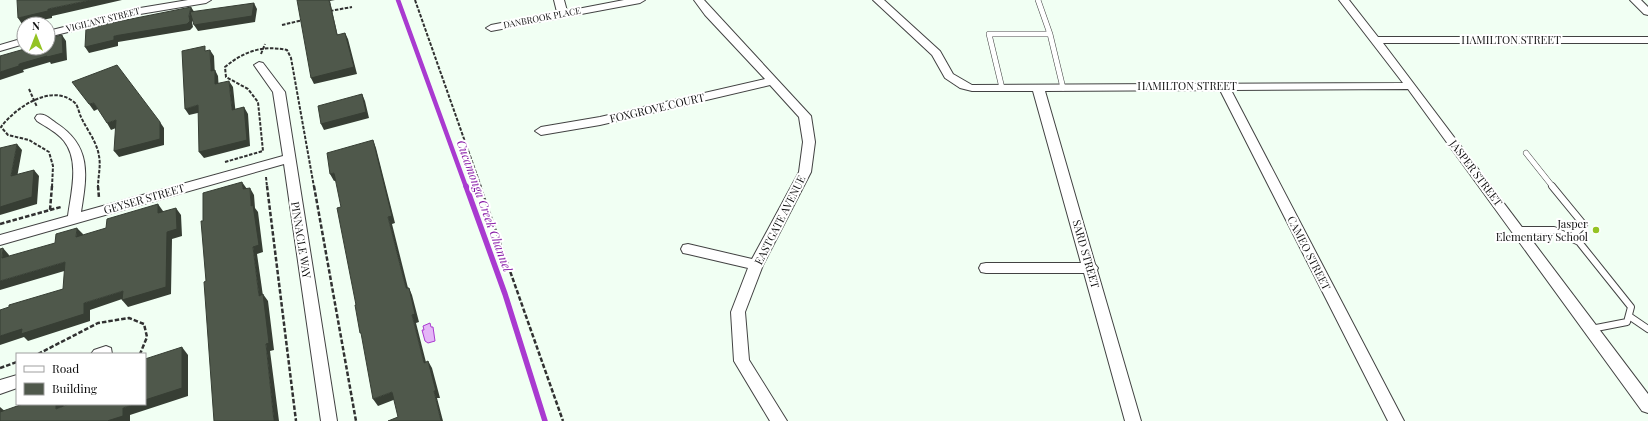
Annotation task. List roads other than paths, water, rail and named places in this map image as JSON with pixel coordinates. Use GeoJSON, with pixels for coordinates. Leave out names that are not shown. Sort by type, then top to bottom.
{"type":"FeatureCollection","features":[{"type":"Feature","properties":{"kind":"street","name":"VIGILANT STREET"},"geometry":{"type":"LineString","coordinates":[[56,32],[140,11],[206,0]]}},
{"type":"Feature","properties":{"kind":"street"},"geometry":{"type":"LineString","coordinates":[[559,0],[563,14]]}},
{"type":"Feature","properties":{"kind":"street","name":"DANBROOK PLACE"},"geometry":{"type":"LineString","coordinates":[[491,28],[640,0]]}},
{"type":"Feature","properties":{"kind":"street","name":"EASTGATE AVENUE"},"geometry":{"type":"LineString","coordinates":[[699,0],[709,13],[805,116],[809,142],[805,172],[756,266],[738,312],[742,361],[779,421]]}},
{"type":"Feature","properties":{"kind":"street","name":"HAMILTON STREET"},"geometry":{"type":"LineString","coordinates":[[878,0],[936,53],[946,67],[949,76],[964,86],[972,88],[1411,86]]}},
{"type":"Feature","properties":{"kind":"street","name":"JASPER STREET"},"geometry":{"type":"LineString","coordinates":[[1344,0],[1411,86],[1648,406]]}},
{"type":"Feature","properties":{"kind":"street"},"geometry":{"type":"LineString","coordinates":[[1635,0],[1648,12]]}},
{"type":"Feature","properties":{"kind":"street","name":"HAMILTON STREET"},"geometry":{"type":"LineString","coordinates":[[1375,40],[1648,40]]}},
{"type":"Feature","properties":{"kind":"street"},"geometry":{"type":"LineString","coordinates":[[1,46],[16,43]]}},
{"type":"Feature","properties":{"kind":"street","name":"PINNACLE WAY"},"geometry":{"type":"LineString","coordinates":[[259,65],[279,92],[330,421]]}},
{"type":"Feature","properties":{"kind":"street","name":"FOXGROVE COURT"},"geometry":{"type":"LineString","coordinates":[[541,131],[600,121],[772,81]]}},
{"type":"Feature","properties":{"kind":"street","name":"CAMEO STREET"},"geometry":{"type":"LineString","coordinates":[[1223,86],[1396,421]]}},
{"type":"Feature","properties":{"kind":"street","name":"SARD STREET"},"geometry":{"type":"LineString","coordinates":[[1038,88],[1091,268],[1133,421]]}},
{"type":"Feature","properties":{"kind":"street"},"geometry":{"type":"LineString","coordinates":[[40,118],[68,138],[74,147],[78,160],[79,180],[74,219]]}},
{"type":"Feature","properties":{"kind":"street","name":"GEYSER STREET"},"geometry":{"type":"LineString","coordinates":[[0,240],[289,158]]}},
{"type":"Feature","properties":{"kind":"street"},"geometry":{"type":"LineString","coordinates":[[688,249],[756,266]]}},
{"type":"Feature","properties":{"kind":"street"},"geometry":{"type":"LineString","coordinates":[[986,268],[1091,268]]}},
{"type":"Feature","properties":{"kind":"street"},"geometry":{"type":"LineString","coordinates":[[0,387],[16,381]]}},
{"type":"Feature","properties":{"kind":"lane"},"geometry":{"type":"LineString","coordinates":[[1038,0],[1050,34],[1063,88]]}},
{"type":"Feature","properties":{"kind":"lane"},"geometry":{"type":"LineString","coordinates":[[1002,88],[989,34],[1050,34]]}},
{"type":"Feature","properties":{"kind":"lane"},"geometry":{"type":"LineString","coordinates":[[1526,153],[1584,225],[1570,238]]}},
{"type":"Feature","properties":{"kind":"lane"},"geometry":{"type":"LineString","coordinates":[[1517,230],[1554,230],[1578,242],[1631,307],[1627,322],[1591,329]]}},
{"type":"Feature","properties":{"kind":"lane"},"geometry":{"type":"LineString","coordinates":[[1629,316],[1648,329]]}},
{"type":"Feature","properties":{"kind":"waterway","name":"Cucamonga Creek Channel"},"geometry":{"type":"LineString","coordinates":[[398,0],[466,187]]}},
{"type":"Feature","properties":{"kind":"waterway","name":"Cucamonga Creek Channel"},"geometry":{"type":"LineString","coordinates":[[466,186],[505,294],[545,421]]}},
{"type":"Feature","properties":{"kind":"place","name":"Jasper Elementary School"},"geometry":{"type":"Point","coordinates":[1596,230]}}]}
